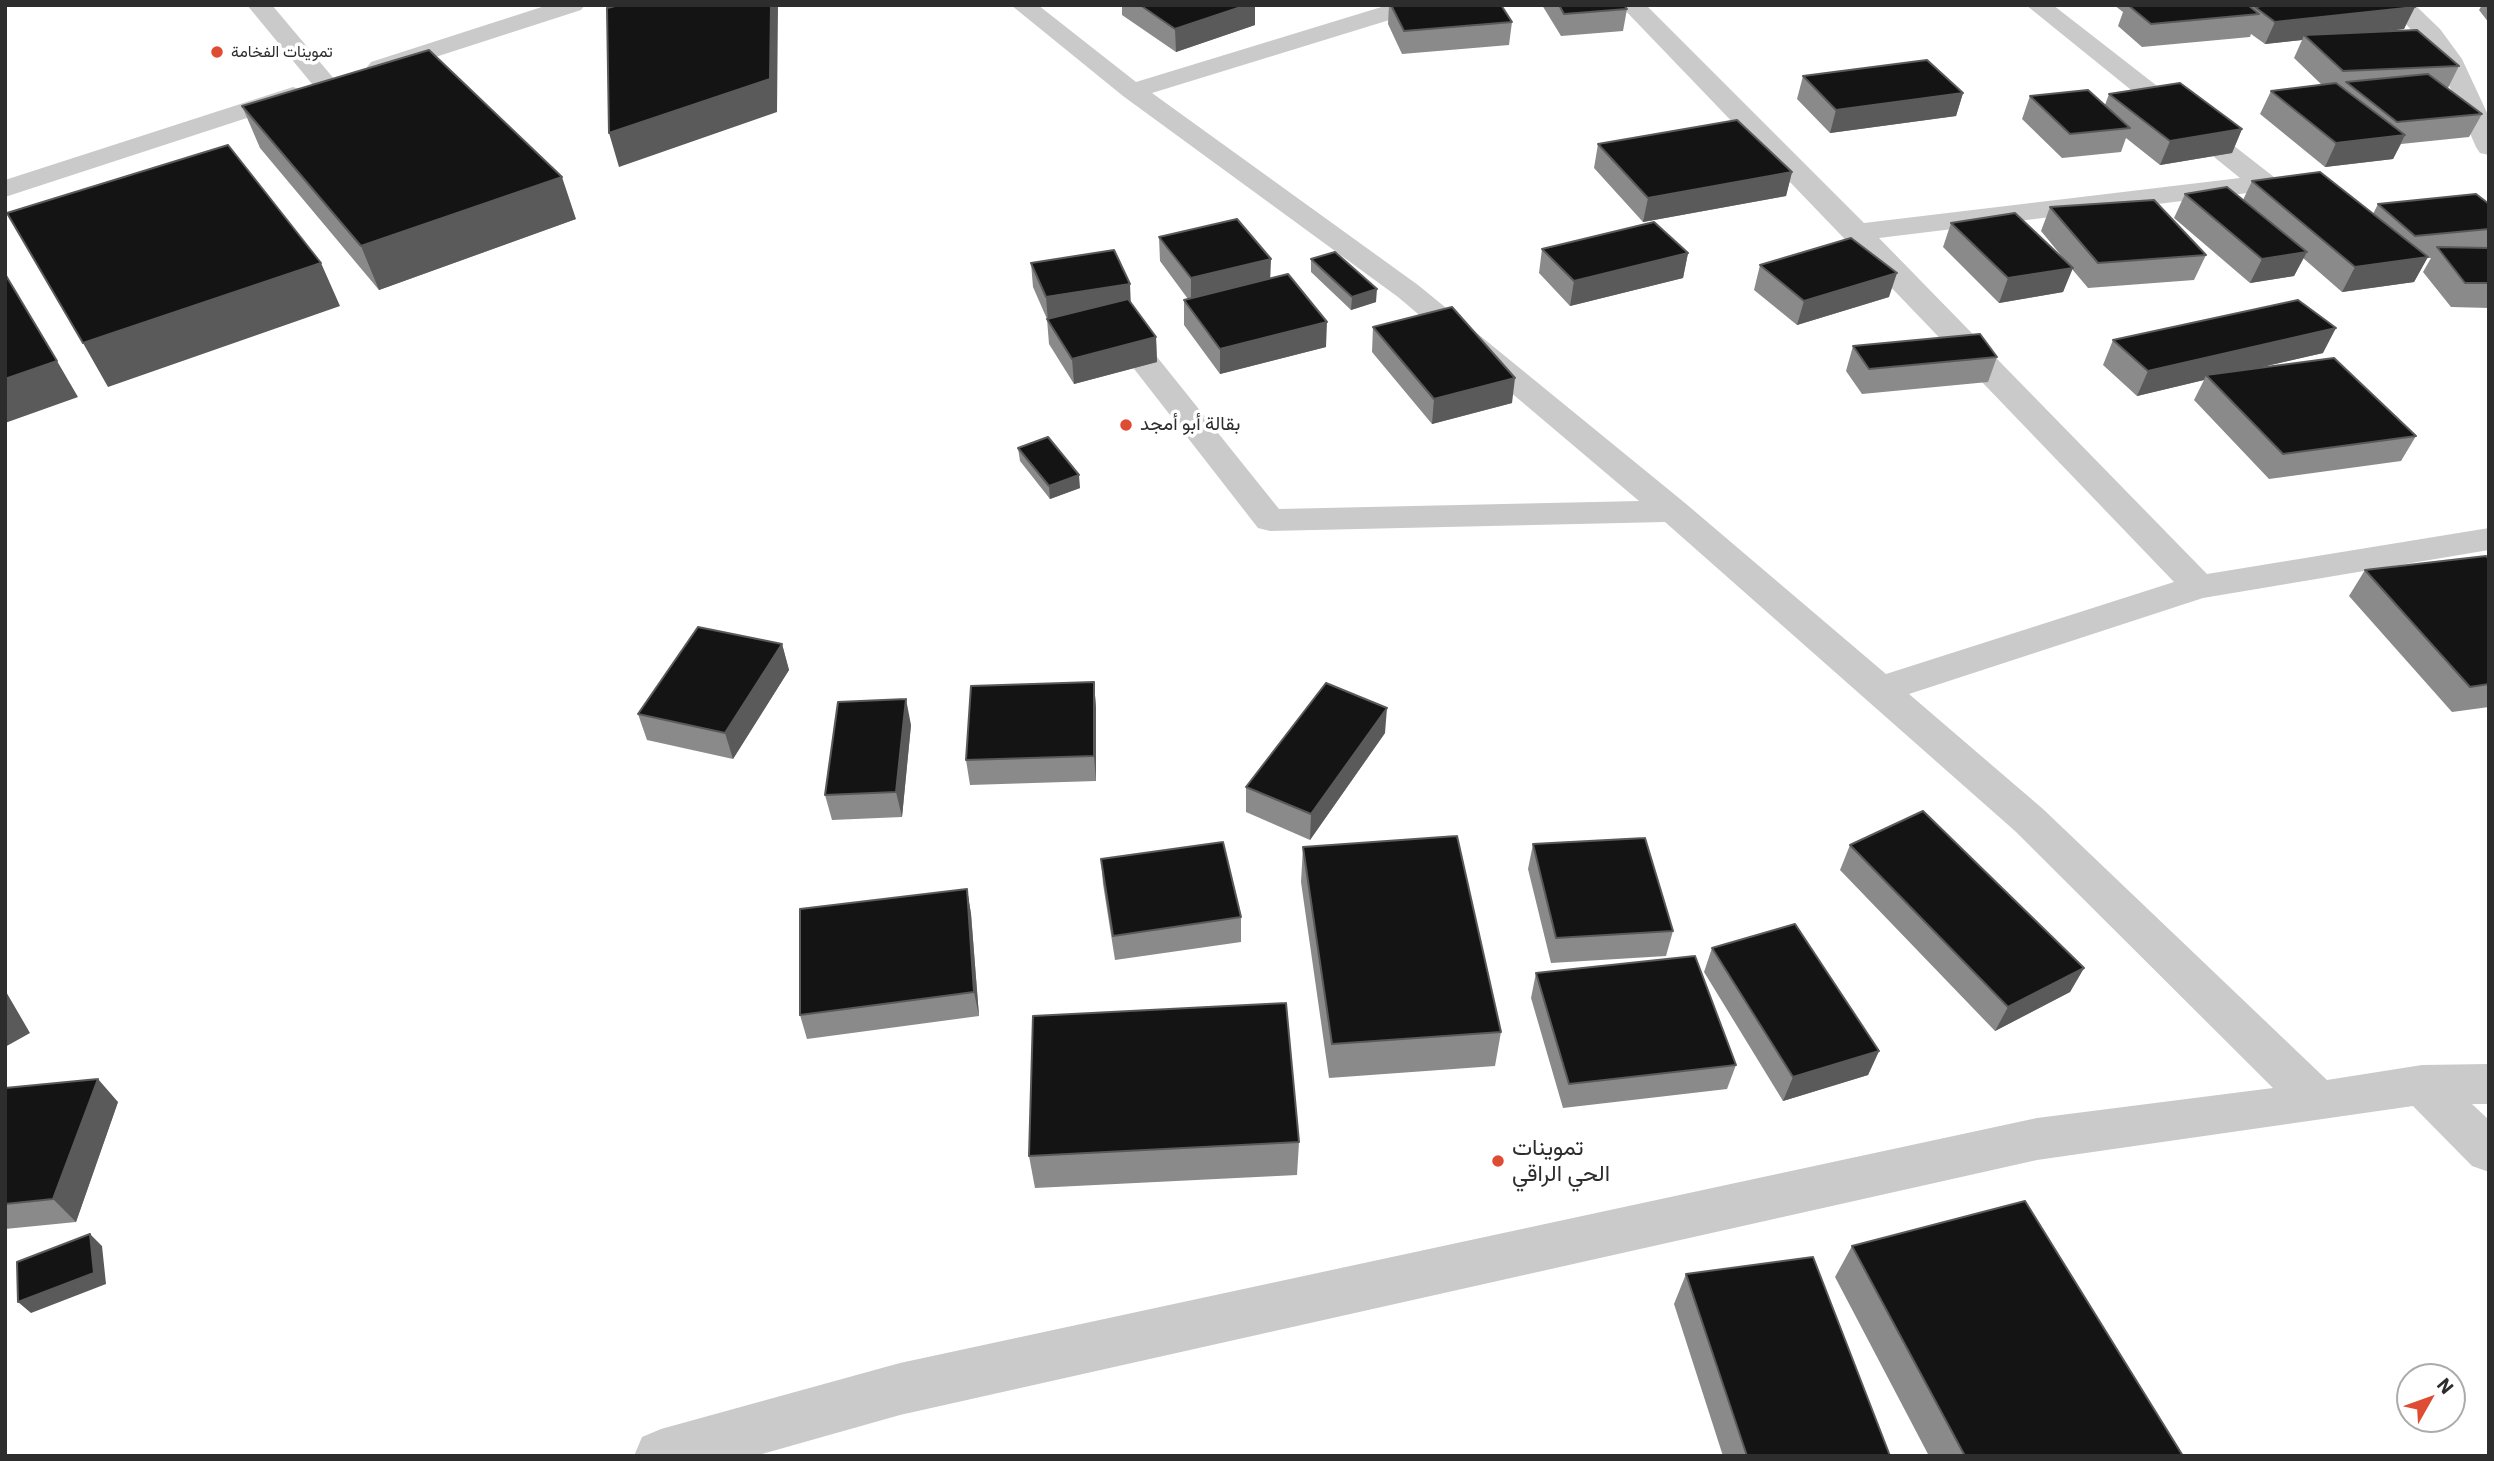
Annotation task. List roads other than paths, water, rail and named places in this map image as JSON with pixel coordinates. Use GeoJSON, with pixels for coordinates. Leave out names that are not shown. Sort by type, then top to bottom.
{"type":"FeatureCollection","features":[{"type":"Feature","properties":{"kind":"street"},"geometry":{"type":"LineString","coordinates":[[259,5],[326,85]]}},
{"type":"Feature","properties":{"kind":"street"},"geometry":{"type":"LineString","coordinates":[[5,188],[573,5]]}},
{"type":"Feature","properties":{"kind":"street"},"geometry":{"type":"LineString","coordinates":[[1023,5],[1132,91],[1408,291],[1673,511],[2029,820],[2318,1102]]}},
{"type":"Feature","properties":{"kind":"street"},"geometry":{"type":"LineString","coordinates":[[1132,91],[1414,5]]}},
{"type":"Feature","properties":{"kind":"street"},"geometry":{"type":"LineString","coordinates":[[1632,5],[1857,232],[2199,587]]}},
{"type":"Feature","properties":{"kind":"street"},"geometry":{"type":"LineString","coordinates":[[1857,232],[2264,183],[2038,5]]}},
{"type":"Feature","properties":{"kind":"street"},"geometry":{"type":"LineString","coordinates":[[2402,5],[2431,34],[2450,59],[2489,147]]}},
{"type":"Feature","properties":{"kind":"street"},"geometry":{"type":"LineString","coordinates":[[1093,296],[1270,520],[1673,511]]}},
{"type":"Feature","properties":{"kind":"street"},"geometry":{"type":"LineString","coordinates":[[1880,690],[2199,587],[2489,539]]}},
{"type":"Feature","properties":{"kind":"street"},"geometry":{"type":"LineString","coordinates":[[661,1456],[900,1389],[2037,1139],[2422,1086],[2489,1084]]}},
{"type":"Feature","properties":{"kind":"street"},"geometry":{"type":"LineString","coordinates":[[2422,1086],[2489,1151]]}},
{"type":"Feature","properties":{"kind":"place","name":"تموينات الفخامة"},"geometry":{"type":"Point","coordinates":[217,52]}},
{"type":"Feature","properties":{"kind":"place","name":"بقالة أبو أمجد"},"geometry":{"type":"Point","coordinates":[1126,425]}},
{"type":"Feature","properties":{"kind":"place","name":"تموينات الحي الراقي"},"geometry":{"type":"Point","coordinates":[1498,1161]}}]}
